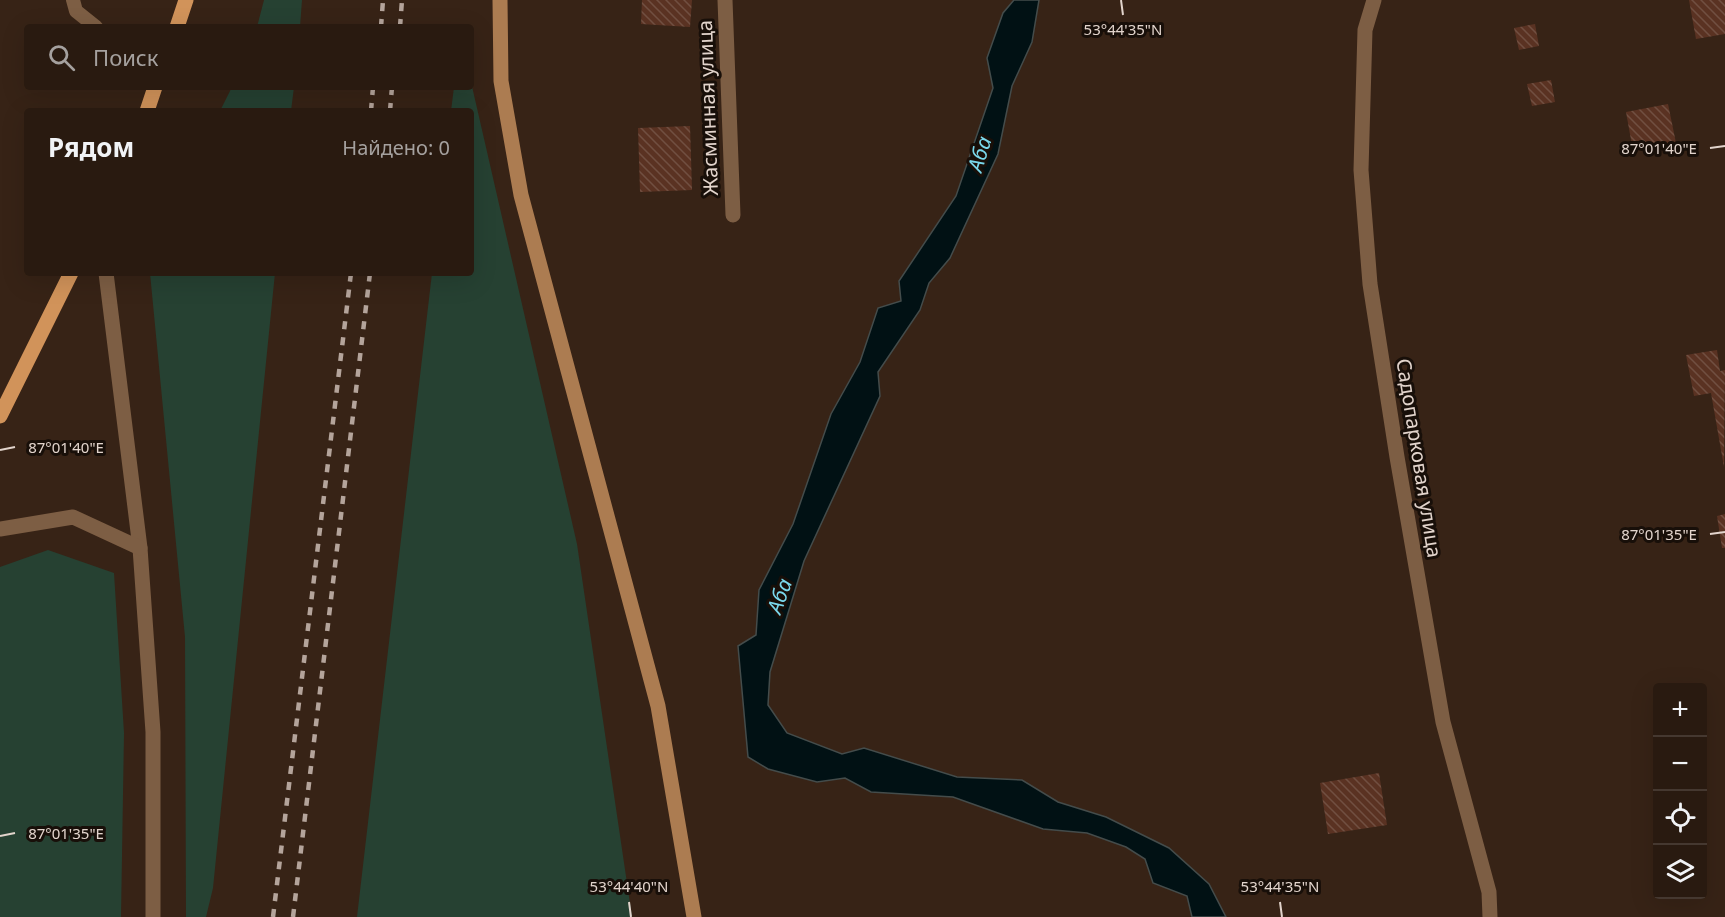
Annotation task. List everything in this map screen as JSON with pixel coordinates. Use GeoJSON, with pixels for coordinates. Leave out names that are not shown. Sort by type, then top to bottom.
{"type":"FeatureCollection","features":[{"type":"Feature","properties":{"kind":"main road"},"geometry":{"type":"LineString","coordinates":[[178,24],[186,0]]}},
{"type":"Feature","properties":{"kind":"main road"},"geometry":{"type":"LineString","coordinates":[[500,0],[501,81],[521,195],[658,706],[694,917]]}},
{"type":"Feature","properties":{"kind":"main road"},"geometry":{"type":"LineString","coordinates":[[148,108],[154,90]]}},
{"type":"Feature","properties":{"kind":"main road"},"geometry":{"type":"LineString","coordinates":[[0,416],[70,276]]}},
{"type":"Feature","properties":{"kind":"street","name":"Жасминная улица"},"geometry":{"type":"LineString","coordinates":[[725,0],[733,215]]}},
{"type":"Feature","properties":{"kind":"street","name":"Садопарковая улица"},"geometry":{"type":"LineString","coordinates":[[1374,0],[1365,30],[1361,170],[1370,284],[1397,457],[1443,722],[1489,892],[1490,917]]}},
{"type":"Feature","properties":{"kind":"street"},"geometry":{"type":"LineString","coordinates":[[106,276],[140,548],[153,732],[153,917]]}},
{"type":"Feature","properties":{"kind":"street"},"geometry":{"type":"LineString","coordinates":[[0,530],[73,517],[140,548]]}},
{"type":"Feature","properties":{"kind":"lane"},"geometry":{"type":"LineString","coordinates":[[73,0],[76,11],[92,24]]}},
{"type":"Feature","properties":{"kind":"green space"},"geometry":{"type":"Polygon","coordinates":[[[264,0],[302,0],[300,24],[258,24],[264,0]]]}},
{"type":"Feature","properties":{"kind":"green space"},"geometry":{"type":"Polygon","coordinates":[[[230,90],[294,90],[291,108],[222,108],[230,90]]]}},
{"type":"Feature","properties":{"kind":"green space"},"geometry":{"type":"Polygon","coordinates":[[[454,90],[473,90],[577,544],[632,917],[357,917],[432,276],[474,276],[474,108],[451,108],[454,90]]]}},
{"type":"Feature","properties":{"kind":"green space"},"geometry":{"type":"Polygon","coordinates":[[[150,276],[275,276],[213,888],[206,917],[186,917],[185,637],[150,276]]]}},
{"type":"Feature","properties":{"kind":"green space"},"geometry":{"type":"Polygon","coordinates":[[[48,550],[114,573],[124,733],[121,917],[0,917],[0,567],[48,550]]]}},
{"type":"Feature","properties":{"kind":"water","name":"Аба"},"geometry":{"type":"Polygon","coordinates":[[[1014,0],[1039,0],[1032,42],[1012,86],[998,154],[950,258],[929,283],[920,310],[878,372],[880,396],[804,561],[770,672],[768,705],[787,733],[842,754],[864,748],[957,777],[1022,780],[1058,802],[1106,817],[1169,848],[1209,884],[1226,917],[1192,917],[1187,896],[1153,883],[1145,859],[1126,847],[1087,833],[1043,829],[953,797],[871,792],[845,778],[817,782],[768,769],[748,757],[738,646],[756,635],[759,590],[793,524],[831,414],[860,362],[878,308],[901,301],[899,281],[956,196],[993,88],[987,58],[1003,13],[1014,0]]]}},
{"type":"Feature","properties":{"kind":"building"},"geometry":{"type":"Polygon","coordinates":[[[642,0],[692,0],[690,27],[641,24],[642,0]]]}},
{"type":"Feature","properties":{"kind":"building"},"geometry":{"type":"Polygon","coordinates":[[[1689,0],[1725,0],[1725,34],[1696,39],[1689,0]]]}},
{"type":"Feature","properties":{"kind":"building"},"geometry":{"type":"Polygon","coordinates":[[[1535,24],[1539,46],[1519,50],[1514,28],[1535,24]]]}},
{"type":"Feature","properties":{"kind":"building"},"geometry":{"type":"Polygon","coordinates":[[[1551,80],[1555,102],[1532,106],[1527,84],[1551,80]]]}},
{"type":"Feature","properties":{"kind":"building"},"geometry":{"type":"Polygon","coordinates":[[[1668,104],[1676,143],[1633,151],[1626,112],[1668,104]]]}},
{"type":"Feature","properties":{"kind":"building"},"geometry":{"type":"Polygon","coordinates":[[[690,126],[692,190],[640,192],[638,128],[690,126]]]}},
{"type":"Feature","properties":{"kind":"building"},"geometry":{"type":"Polygon","coordinates":[[[1717,350],[1720,371],[1725,370],[1724,467],[1711,393],[1694,396],[1686,355],[1717,350]]]}},
{"type":"Feature","properties":{"kind":"building"},"geometry":{"type":"Polygon","coordinates":[[[1725,514],[1725,548],[1722,548],[1717,516],[1725,514]]]}},
{"type":"Feature","properties":{"kind":"building"},"geometry":{"type":"Polygon","coordinates":[[[1379,773],[1387,825],[1328,834],[1320,783],[1379,773]]]}},
{"type":"Feature","properties":{"kind":"railway"},"geometry":{"type":"LineString","coordinates":[[381,24],[383,0]]}},
{"type":"Feature","properties":{"kind":"railway"},"geometry":{"type":"LineString","coordinates":[[400,24],[402,0]]}},
{"type":"Feature","properties":{"kind":"railway"},"geometry":{"type":"LineString","coordinates":[[371,108],[373,90]]}},
{"type":"Feature","properties":{"kind":"railway"},"geometry":{"type":"LineString","coordinates":[[390,108],[392,90]]}},
{"type":"Feature","properties":{"kind":"railway"},"geometry":{"type":"LineString","coordinates":[[273,917],[351,276]]}},
{"type":"Feature","properties":{"kind":"railway"},"geometry":{"type":"LineString","coordinates":[[293,917],[370,276]]}}]}
